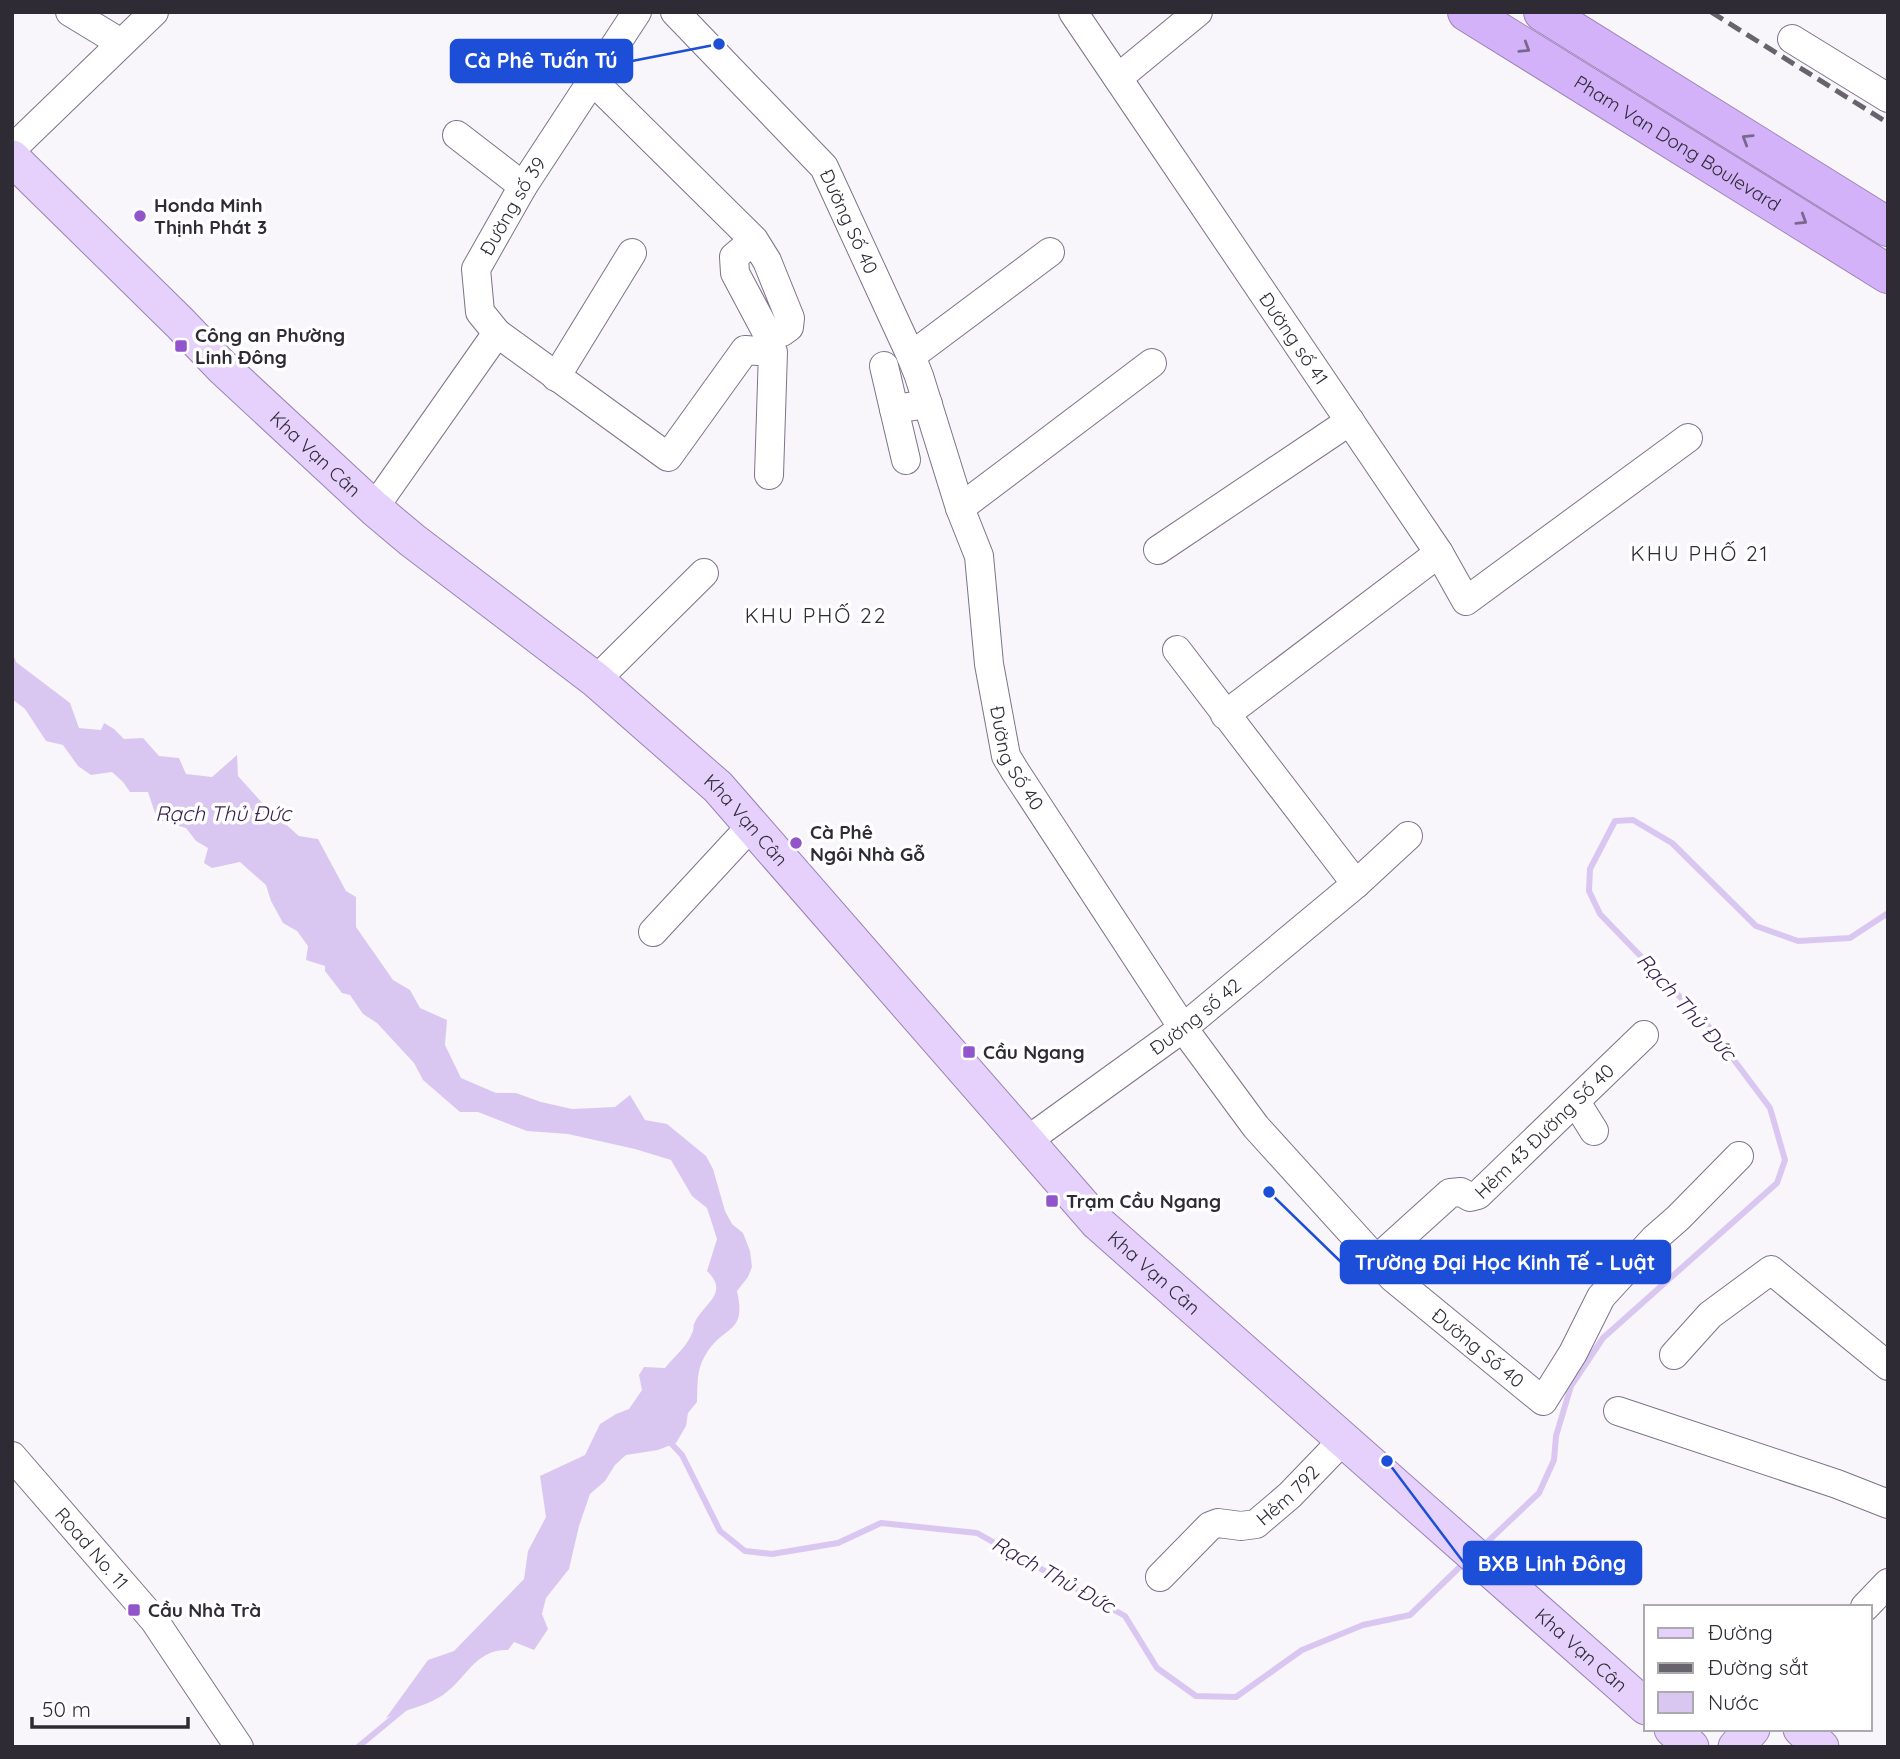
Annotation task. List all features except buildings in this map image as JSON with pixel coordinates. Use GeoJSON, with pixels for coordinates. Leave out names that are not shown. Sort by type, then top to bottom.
{"type":"FeatureCollection","features":[{"type":"Feature","properties":{"kind":"highway","name":"Pham Van Dong Boulevard"},"geometry":{"type":"LineString","coordinates":[[1468,12],[1888,274]]}},
{"type":"Feature","properties":{"kind":"highway","name":"Pham Van Dong Boulevard"},"geometry":{"type":"LineString","coordinates":[[1543,12],[1888,227]]}},
{"type":"Feature","properties":{"kind":"main road","name":"Kha Vạn Cân"},"geometry":{"type":"LineString","coordinates":[[12,158],[223,368],[374,508],[596,680],[718,787],[1098,1223],[1644,1705]]}},
{"type":"Feature","properties":{"kind":"main road"},"geometry":{"type":"LineString","coordinates":[[1674,1731],[1692,1747]]}},
{"type":"Feature","properties":{"kind":"main road"},"geometry":{"type":"LineString","coordinates":[[1736,1747],[1750,1731]]}},
{"type":"Feature","properties":{"kind":"main road"},"geometry":{"type":"LineString","coordinates":[[1803,1731],[1821,1747]]}},
{"type":"Feature","properties":{"kind":"street"},"geometry":{"type":"LineString","coordinates":[[70,12],[121,43]]}},
{"type":"Feature","properties":{"kind":"street"},"geometry":{"type":"LineString","coordinates":[[12,149],[154,12]]}},
{"type":"Feature","properties":{"kind":"street","name":"Đường số 39"},"geometry":{"type":"LineString","coordinates":[[497,334],[480,312],[476,293],[476,269],[523,186],[637,12]]}},
{"type":"Feature","properties":{"kind":"street","name":"Đường Số 40"},"geometry":{"type":"LineString","coordinates":[[676,12],[824,167],[911,356],[979,556],[989,664],[1006,756],[1183,1028],[1256,1127],[1393,1278],[1542,1401],[1573,1353],[1601,1297],[1654,1239],[1740,1156]]}},
{"type":"Feature","properties":{"kind":"street","name":"Đường số 41"},"geometry":{"type":"LineString","coordinates":[[1073,12],[1439,553],[1466,601],[1688,438]]}},
{"type":"Feature","properties":{"kind":"street"},"geometry":{"type":"LineString","coordinates":[[1118,78],[1198,12]]}},
{"type":"Feature","properties":{"kind":"street"},"geometry":{"type":"LineString","coordinates":[[1792,39],[1888,98]]}},
{"type":"Feature","properties":{"kind":"street"},"geometry":{"type":"LineString","coordinates":[[593,81],[754,240]]}},
{"type":"Feature","properties":{"kind":"street"},"geometry":{"type":"LineString","coordinates":[[457,135],[523,186]]}},
{"type":"Feature","properties":{"kind":"street"},"geometry":{"type":"LineString","coordinates":[[911,356],[1050,252]]}},
{"type":"Feature","properties":{"kind":"street"},"geometry":{"type":"LineString","coordinates":[[556,377],[632,253]]}},
{"type":"Feature","properties":{"kind":"street"},"geometry":{"type":"LineString","coordinates":[[374,508],[497,334],[667,457],[745,350],[773,352],[769,475]]}},
{"type":"Feature","properties":{"kind":"street"},"geometry":{"type":"LineString","coordinates":[[961,508],[1152,363]]}},
{"type":"Feature","properties":{"kind":"street"},"geometry":{"type":"LineString","coordinates":[[884,366],[906,460]]}},
{"type":"Feature","properties":{"kind":"street"},"geometry":{"type":"LineString","coordinates":[[894,409],[928,404]]}},
{"type":"Feature","properties":{"kind":"street"},"geometry":{"type":"LineString","coordinates":[[1158,550],[1350,421]]}},
{"type":"Feature","properties":{"kind":"street"},"geometry":{"type":"LineString","coordinates":[[1225,715],[1439,553]]}},
{"type":"Feature","properties":{"kind":"street"},"geometry":{"type":"LineString","coordinates":[[596,680],[704,573]]}},
{"type":"Feature","properties":{"kind":"street"},"geometry":{"type":"LineString","coordinates":[[1177,650],[1356,884]]}},
{"type":"Feature","properties":{"kind":"street"},"geometry":{"type":"LineString","coordinates":[[653,932],[752,825]]}},
{"type":"Feature","properties":{"kind":"street","name":"Đường số 42"},"geometry":{"type":"LineString","coordinates":[[1028,1140],[1183,1028],[1356,884],[1408,836]]}},
{"type":"Feature","properties":{"kind":"street","name":"Hẻm 43 Đường Số 40"},"geometry":{"type":"LineString","coordinates":[[1377,1259],[1450,1193],[1461,1192],[1470,1197],[1478,1195],[1644,1035]]}},
{"type":"Feature","properties":{"kind":"street"},"geometry":{"type":"LineString","coordinates":[[1576,1102],[1594,1131]]}},
{"type":"Feature","properties":{"kind":"street"},"geometry":{"type":"LineString","coordinates":[[1674,1355],[1710,1315],[1771,1270],[1888,1366]]}},
{"type":"Feature","properties":{"kind":"street"},"geometry":{"type":"LineString","coordinates":[[1618,1411],[1837,1484],[1888,1504]]}},
{"type":"Feature","properties":{"kind":"street","name":"Hẻm 792"},"geometry":{"type":"LineString","coordinates":[[1160,1577],[1210,1526],[1256,1524],[1290,1495],[1343,1440]]}},
{"type":"Feature","properties":{"kind":"street","name":"Road No. 11"},"geometry":{"type":"LineString","coordinates":[[12,1456],[154,1620],[239,1747]]}},
{"type":"Feature","properties":{"kind":"street"},"geometry":{"type":"LineString","coordinates":[[1867,1605],[1888,1583]]}},
{"type":"Feature","properties":{"kind":"water","name":"Rạch Thủ Đức"},"geometry":{"type":"Polygon","coordinates":[[[12,651],[16,662],[70,703],[79,728],[101,730],[104,723],[124,739],[143,738],[159,756],[179,758],[186,774],[212,777],[237,755],[238,776],[265,806],[299,836],[318,839],[346,891],[356,897],[356,927],[393,980],[410,990],[420,1008],[447,1020],[445,1045],[461,1078],[496,1093],[516,1093],[572,1109],[615,1107],[630,1095],[645,1120],[667,1124],[706,1156],[713,1169],[725,1211],[732,1224],[743,1233],[750,1251],[752,1267],[737,1291],[739,1315],[732,1328],[713,1344],[703,1360],[698,1377],[697,1402],[688,1413],[686,1426],[676,1443],[658,1450],[626,1455],[615,1465],[605,1481],[590,1494],[569,1569],[546,1598],[542,1614],[548,1629],[534,1650],[514,1642],[508,1650],[487,1655],[478,1660],[447,1692],[425,1704],[386,1718],[428,1660],[454,1651],[524,1579],[528,1551],[546,1517],[540,1476],[585,1455],[600,1424],[629,1409],[642,1390],[639,1375],[644,1367],[665,1368],[687,1342],[699,1315],[713,1298],[716,1286],[707,1271],[717,1239],[707,1208],[692,1196],[671,1160],[568,1134],[527,1131],[478,1112],[460,1112],[423,1080],[414,1063],[377,1023],[363,1014],[350,995],[342,993],[325,971],[325,966],[306,960],[308,946],[297,931],[283,923],[266,885],[240,862],[212,868],[204,863],[208,848],[196,841],[186,828],[162,821],[156,816],[148,792],[130,792],[112,772],[91,775],[78,766],[63,745],[46,741],[25,709],[12,699],[12,651]]]}},
{"type":"Feature","properties":{"kind":"waterway","name":"Rạch Thủ Đức"},"geometry":{"type":"LineString","coordinates":[[1482,1547],[1539,1493],[1554,1460],[1556,1436],[1571,1386],[1603,1338],[1777,1183],[1785,1160],[1770,1108],[1710,1028],[1600,914],[1589,891],[1590,869],[1615,821],[1633,820],[1672,843],[1756,926],[1798,941],[1850,938],[1888,913]]}},
{"type":"Feature","properties":{"kind":"waterway","name":"Rạch Thủ Đức"},"geometry":{"type":"LineString","coordinates":[[667,1439],[682,1455],[720,1531],[745,1551],[772,1554],[838,1543],[881,1523],[977,1533],[1125,1616],[1157,1668],[1196,1696],[1236,1697],[1302,1650],[1363,1625],[1410,1615],[1466,1561]]}},
{"type":"Feature","properties":{"kind":"waterway"},"geometry":{"type":"LineString","coordinates":[[358,1747],[405,1708]]}},
{"type":"Feature","properties":{"kind":"railway"},"geometry":{"type":"LineString","coordinates":[[1711,12],[1888,123]]}},
{"type":"Feature","properties":{"kind":"place","name":"Cà Phê Tuấn Tú"},"geometry":{"type":"Point","coordinates":[719,44]}},
{"type":"Feature","properties":{"kind":"place","name":"Honda Minh Thịnh Phát 3"},"geometry":{"type":"Point","coordinates":[140,216]}},
{"type":"Feature","properties":{"kind":"place","name":"Công an Phường Linh Đông"},"geometry":{"type":"Point","coordinates":[181,346]}},
{"type":"Feature","properties":{"kind":"place","name":"Cà Phê Ngôi Nhà Gỗ"},"geometry":{"type":"Point","coordinates":[796,843]}},
{"type":"Feature","properties":{"kind":"place","name":"Cầu Ngang"},"geometry":{"type":"Point","coordinates":[969,1052]}},
{"type":"Feature","properties":{"kind":"place","name":"Trường Đại Học Kinh Tế - Luật"},"geometry":{"type":"Point","coordinates":[1269,1192]}},
{"type":"Feature","properties":{"kind":"place","name":"Trạm Cầu Ngang"},"geometry":{"type":"Point","coordinates":[1052,1201]}},
{"type":"Feature","properties":{"kind":"place","name":"BXB Linh Đông"},"geometry":{"type":"Point","coordinates":[1387,1461]}},
{"type":"Feature","properties":{"kind":"place","name":"Cầu Nhà Trà"},"geometry":{"type":"Point","coordinates":[134,1610]}},
{"type":"Feature","properties":{"kind":"district","name":"KHU PHỐ 21"},"geometry":{"type":"Point","coordinates":[1700,554]}},
{"type":"Feature","properties":{"kind":"district","name":"KHU PHỐ 22"},"geometry":{"type":"Point","coordinates":[816,616]}}]}
